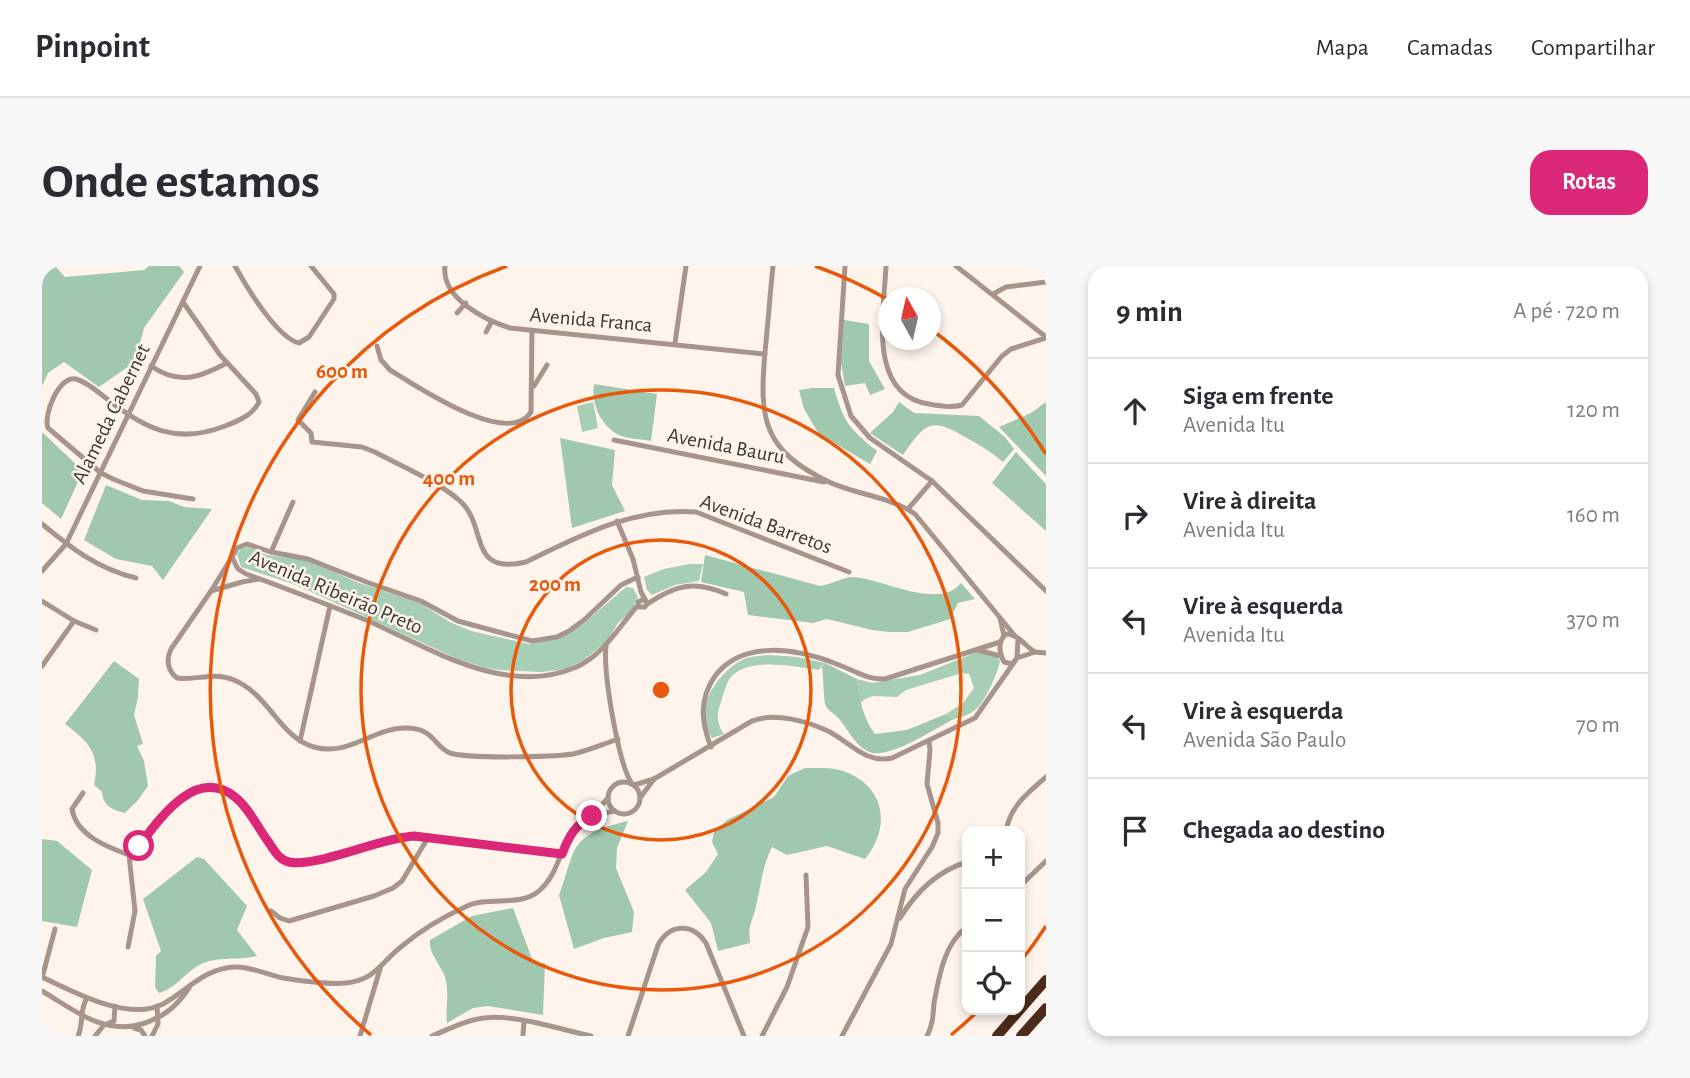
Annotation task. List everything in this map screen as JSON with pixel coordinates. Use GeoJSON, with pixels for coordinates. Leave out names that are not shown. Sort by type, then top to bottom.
{"type":"FeatureCollection","features":[{"type":"Feature","properties":{"kind":"highway"},"geometry":{"type":"LineString","coordinates":[[997,1036],[1046,980]]}},
{"type":"Feature","properties":{"kind":"highway"},"geometry":{"type":"LineString","coordinates":[[1021,1036],[1046,1007]]}},
{"type":"Feature","properties":{"kind":"street","name":"Alameda Cabernet"},"geometry":{"type":"LineString","coordinates":[[42,571],[66,544],[200,266]]}},
{"type":"Feature","properties":{"kind":"street"},"geometry":{"type":"LineString","coordinates":[[235,266],[280,330],[295,342],[304,342],[309,337],[331,304],[334,294],[311,266]]}},
{"type":"Feature","properties":{"kind":"street","name":"Avenida Franca"},"geometry":{"type":"LineString","coordinates":[[445,266],[447,283],[466,303],[492,321],[510,328],[765,354]]}},
{"type":"Feature","properties":{"kind":"street"},"geometry":{"type":"LineString","coordinates":[[675,344],[686,266]]}},
{"type":"Feature","properties":{"kind":"street"},"geometry":{"type":"LineString","coordinates":[[620,782],[633,785],[654,779],[752,721],[766,717],[788,719],[822,729],[867,757],[892,758],[975,718],[1016,660],[1016,637],[925,524],[908,509],[787,466],[765,418],[762,396],[773,266]]}},
{"type":"Feature","properties":{"kind":"street"},"geometry":{"type":"LineString","coordinates":[[845,266],[838,376],[845,403],[860,429],[932,481],[1046,591]]}},
{"type":"Feature","properties":{"kind":"street"},"geometry":{"type":"LineString","coordinates":[[886,266],[883,327],[887,365],[895,386],[908,399],[958,407],[1002,356],[1011,349],[1046,338]]}},
{"type":"Feature","properties":{"kind":"street"},"geometry":{"type":"LineString","coordinates":[[956,266],[1046,338]]}},
{"type":"Feature","properties":{"kind":"street"},"geometry":{"type":"LineString","coordinates":[[993,294],[1006,287],[1046,282]]}},
{"type":"Feature","properties":{"kind":"street"},"geometry":{"type":"LineString","coordinates":[[183,302],[227,363],[258,398],[257,406],[241,419],[223,427],[185,434],[157,431],[129,417],[79,380],[68,379],[61,385],[46,416],[46,424],[101,473],[143,491],[193,499]]}},
{"type":"Feature","properties":{"kind":"street"},"geometry":{"type":"LineString","coordinates":[[457,313],[466,303]]}},
{"type":"Feature","properties":{"kind":"street"},"geometry":{"type":"LineString","coordinates":[[177,314],[191,315]]}},
{"type":"Feature","properties":{"kind":"street"},"geometry":{"type":"LineString","coordinates":[[486,332],[492,321]]}},
{"type":"Feature","properties":{"kind":"street"},"geometry":{"type":"LineString","coordinates":[[377,346],[381,360],[390,370],[460,411],[502,423],[523,422],[531,412],[532,331]]}},
{"type":"Feature","properties":{"kind":"street"},"geometry":{"type":"LineString","coordinates":[[151,366],[168,376],[191,378],[227,363]]}},
{"type":"Feature","properties":{"kind":"street"},"geometry":{"type":"LineString","coordinates":[[533,386],[547,365]]}},
{"type":"Feature","properties":{"kind":"street","name":"Avenida Barretos"},"geometry":{"type":"LineString","coordinates":[[315,392],[298,420],[311,433],[313,442],[362,447],[375,452],[457,498],[468,510],[482,549],[489,559],[500,564],[526,562],[617,521],[648,514],[682,511],[696,512],[849,572]]}},
{"type":"Feature","properties":{"kind":"street","name":"Avenida Bauru"},"geometry":{"type":"LineString","coordinates":[[614,440],[787,466],[832,484]]}},
{"type":"Feature","properties":{"kind":"street"},"geometry":{"type":"LineString","coordinates":[[908,509],[932,481]]}},
{"type":"Feature","properties":{"kind":"street"},"geometry":{"type":"LineString","coordinates":[[271,552],[293,502]]}},
{"type":"Feature","properties":{"kind":"street"},"geometry":{"type":"LineString","coordinates":[[617,521],[633,559],[642,603]]}},
{"type":"Feature","properties":{"kind":"street"},"geometry":{"type":"LineString","coordinates":[[42,524],[66,544],[104,568],[136,578]]}},
{"type":"Feature","properties":{"kind":"street","name":"Avenida Ribeirão Preto"},"geometry":{"type":"LineString","coordinates":[[638,577],[621,585],[569,631],[557,637],[532,641],[458,621],[421,601],[308,559],[247,544],[237,548],[232,557],[238,569],[476,669],[518,675],[547,675],[575,668],[606,646],[642,603],[688,585],[710,587],[726,594]]}},
{"type":"Feature","properties":{"kind":"street"},"geometry":{"type":"LineString","coordinates":[[232,557],[171,649],[167,662],[171,673],[181,678],[212,675],[244,684],[260,696],[300,741],[312,747],[334,751],[352,747],[392,730],[410,728],[430,734],[445,751],[452,753],[573,754],[618,739]]}},
{"type":"Feature","properties":{"kind":"street"},"geometry":{"type":"LineString","coordinates":[[211,591],[261,579]]}},
{"type":"Feature","properties":{"kind":"street"},"geometry":{"type":"LineString","coordinates":[[621,585],[640,589]]}},
{"type":"Feature","properties":{"kind":"street"},"geometry":{"type":"LineString","coordinates":[[42,601],[74,621],[96,630]]}},
{"type":"Feature","properties":{"kind":"street"},"geometry":{"type":"LineString","coordinates":[[300,741],[330,606]]}},
{"type":"Feature","properties":{"kind":"street"},"geometry":{"type":"LineString","coordinates":[[999,614],[1004,636]]}},
{"type":"Feature","properties":{"kind":"street"},"geometry":{"type":"LineString","coordinates":[[42,666],[74,621]]}},
{"type":"Feature","properties":{"kind":"street"},"geometry":{"type":"LineString","coordinates":[[711,747],[703,722],[703,708],[709,686],[727,664],[747,653],[777,650],[804,654],[834,662],[875,680],[898,677],[1000,642],[1004,636],[1012,634],[1035,652]]}},
{"type":"Feature","properties":{"kind":"street"},"geometry":{"type":"LineString","coordinates":[[1000,642],[1003,659],[1001,679]]}},
{"type":"Feature","properties":{"kind":"street"},"geometry":{"type":"LineString","coordinates":[[605,674],[606,646]]}},
{"type":"Feature","properties":{"kind":"street"},"geometry":{"type":"LineString","coordinates":[[973,650],[1003,659],[1008,664],[1035,652],[1046,653]]}},
{"type":"Feature","properties":{"kind":"street"},"geometry":{"type":"LineString","coordinates":[[590,659],[605,667],[624,767],[640,799]]}},
{"type":"Feature","properties":{"kind":"street"},"geometry":{"type":"LineString","coordinates":[[842,1036],[891,944],[901,899],[910,880],[938,834],[938,823],[927,784],[929,741]]}},
{"type":"Feature","properties":{"kind":"street"},"geometry":{"type":"LineString","coordinates":[[592,816],[608,798],[611,788],[620,782],[624,767]]}},
{"type":"Feature","properties":{"kind":"street"},"geometry":{"type":"LineString","coordinates":[[1006,826],[1015,807],[1046,777]]}},
{"type":"Feature","properties":{"kind":"street"},"geometry":{"type":"LineString","coordinates":[[55,929],[43,975],[87,998],[115,1006],[144,1009],[157,1006],[211,972],[241,967],[295,979],[343,984],[363,979],[380,969],[405,943],[463,907],[478,901],[516,900],[531,896],[547,882],[571,832],[583,820],[615,811],[633,811],[654,779]]}},
{"type":"Feature","properties":{"kind":"street"},"geometry":{"type":"LineString","coordinates":[[129,855],[182,797],[193,790],[207,787],[223,789],[243,804],[278,855],[291,863],[312,861],[395,837],[429,836],[562,854]]}},
{"type":"Feature","properties":{"kind":"street"},"geometry":{"type":"LineString","coordinates":[[83,793],[71,812],[81,827],[102,845],[129,855]]}},
{"type":"Feature","properties":{"kind":"street"},"geometry":{"type":"LineString","coordinates":[[608,798],[615,811]]}},
{"type":"Feature","properties":{"kind":"street"},"geometry":{"type":"LineString","coordinates":[[271,911],[289,921],[385,892],[402,881],[429,836]]}},
{"type":"Feature","properties":{"kind":"street"},"geometry":{"type":"LineString","coordinates":[[128,947],[135,911],[129,855]]}},
{"type":"Feature","properties":{"kind":"street"},"geometry":{"type":"LineString","coordinates":[[1025,880],[1046,861]]}},
{"type":"Feature","properties":{"kind":"street"},"geometry":{"type":"LineString","coordinates":[[898,920],[923,888],[943,873],[962,864]]}},
{"type":"Feature","properties":{"kind":"street"},"geometry":{"type":"LineString","coordinates":[[762,1036],[787,987],[808,927],[806,875]]}},
{"type":"Feature","properties":{"kind":"street"},"geometry":{"type":"LineString","coordinates":[[910,880],[923,888]]}},
{"type":"Feature","properties":{"kind":"street"},"geometry":{"type":"LineString","coordinates":[[628,1036],[663,937],[683,927],[697,932],[706,943],[744,1036]]}},
{"type":"Feature","properties":{"kind":"street"},"geometry":{"type":"LineString","coordinates":[[927,1036],[934,1022],[934,1004],[950,945],[962,931]]}},
{"type":"Feature","properties":{"kind":"street"},"geometry":{"type":"LineString","coordinates":[[360,1036],[380,969]]}},
{"type":"Feature","properties":{"kind":"street"},"geometry":{"type":"LineString","coordinates":[[363,979],[375,987]]}},
{"type":"Feature","properties":{"kind":"street"},"geometry":{"type":"LineString","coordinates":[[131,1027],[158,1019],[171,1011],[191,986]]}},
{"type":"Feature","properties":{"kind":"street"},"geometry":{"type":"LineString","coordinates":[[42,991],[104,1026],[131,1027],[141,1030],[145,1036]]}},
{"type":"Feature","properties":{"kind":"street"},"geometry":{"type":"LineString","coordinates":[[78,1036],[82,1025],[83,1004],[87,998]]}},
{"type":"Feature","properties":{"kind":"street"},"geometry":{"type":"LineString","coordinates":[[95,1036],[115,1018],[115,1006]]}},
{"type":"Feature","properties":{"kind":"street"},"geometry":{"type":"LineString","coordinates":[[152,1036],[158,1019],[157,1006]]}},
{"type":"Feature","properties":{"kind":"street"},"geometry":{"type":"LineString","coordinates":[[432,1036],[487,1017],[524,1021],[591,1036]]}},
{"type":"Feature","properties":{"kind":"street"},"geometry":{"type":"LineString","coordinates":[[523,1036],[524,1021]]}},
{"type":"Feature","properties":{"kind":"green space"},"geometry":{"type":"Polygon","coordinates":[[[42,266],[55,266],[65,277],[144,270],[149,266],[179,266],[184,272],[144,328],[135,362],[99,387],[64,362],[48,373],[42,386],[42,266]]]}},
{"type":"Feature","properties":{"kind":"green space"},"geometry":{"type":"Polygon","coordinates":[[[844,320],[869,324],[869,361],[885,389],[870,395],[865,383],[845,386],[841,362],[844,320]]]}},
{"type":"Feature","properties":{"kind":"green space"},"geometry":{"type":"Polygon","coordinates":[[[594,384],[657,394],[651,441],[621,436],[606,425],[595,406],[594,384]]]}},
{"type":"Feature","properties":{"kind":"green space"},"geometry":{"type":"Polygon","coordinates":[[[834,388],[849,424],[877,451],[870,464],[819,434],[804,409],[799,390],[834,388]]]}},
{"type":"Feature","properties":{"kind":"green space"},"geometry":{"type":"Polygon","coordinates":[[[593,402],[598,428],[582,432],[577,406],[593,402]]]}},
{"type":"Feature","properties":{"kind":"green space"},"geometry":{"type":"Polygon","coordinates":[[[899,402],[914,413],[979,416],[1005,437],[1014,449],[1003,462],[953,430],[936,425],[923,430],[903,455],[870,433],[893,412],[899,402]]]}},
{"type":"Feature","properties":{"kind":"green space"},"geometry":{"type":"Polygon","coordinates":[[[1046,402],[1046,476],[999,427],[1031,413],[1046,402]]]}},
{"type":"Feature","properties":{"kind":"green space"},"geometry":{"type":"Polygon","coordinates":[[[42,432],[83,471],[61,519],[42,503],[42,432]]]}},
{"type":"Feature","properties":{"kind":"green space"},"geometry":{"type":"Polygon","coordinates":[[[560,438],[615,450],[612,485],[625,511],[572,528],[560,438]]]}},
{"type":"Feature","properties":{"kind":"green space"},"geometry":{"type":"Polygon","coordinates":[[[1016,452],[1046,484],[1046,531],[992,483],[1016,452]]]}},
{"type":"Feature","properties":{"kind":"green space"},"geometry":{"type":"Polygon","coordinates":[[[106,485],[142,500],[169,501],[184,507],[212,509],[163,580],[152,566],[116,559],[84,540],[106,485]]]}},
{"type":"Feature","properties":{"kind":"green space"},"geometry":{"type":"Polygon","coordinates":[[[248,547],[267,555],[302,559],[359,583],[418,602],[450,622],[471,631],[529,644],[551,640],[583,624],[626,587],[633,588],[638,597],[631,611],[618,623],[608,640],[584,660],[566,669],[542,672],[500,670],[458,659],[296,585],[241,567],[237,554],[248,547]]]}},
{"type":"Feature","properties":{"kind":"green space"},"geometry":{"type":"Polygon","coordinates":[[[705,555],[820,586],[852,577],[909,591],[939,594],[951,591],[961,583],[975,599],[958,603],[950,619],[908,632],[872,630],[827,619],[813,623],[748,615],[744,592],[701,582],[705,555]]]}},
{"type":"Feature","properties":{"kind":"green space"},"geometry":{"type":"Polygon","coordinates":[[[703,564],[699,581],[675,585],[652,595],[647,590],[644,577],[664,569],[703,564]]]}},
{"type":"Feature","properties":{"kind":"green space"},"geometry":{"type":"Polygon","coordinates":[[[977,652],[997,656],[1000,661],[994,680],[982,701],[968,715],[954,719],[946,714],[963,703],[974,688],[969,674],[962,673],[906,690],[897,697],[873,696],[860,703],[857,679],[872,683],[920,675],[977,652]]]}},
{"type":"Feature","properties":{"kind":"green space"},"geometry":{"type":"Polygon","coordinates":[[[769,655],[798,657],[825,663],[819,670],[785,665],[759,665],[738,671],[727,683],[719,709],[718,721],[724,734],[712,738],[704,718],[708,696],[714,686],[729,669],[741,661],[769,655]]]}},
{"type":"Feature","properties":{"kind":"green space"},"geometry":{"type":"Polygon","coordinates":[[[114,661],[139,679],[134,715],[143,744],[137,746],[144,761],[148,786],[125,813],[113,809],[104,801],[102,792],[94,785],[96,765],[91,749],[65,724],[114,661]]]}},
{"type":"Feature","properties":{"kind":"green space"},"geometry":{"type":"Polygon","coordinates":[[[825,663],[857,679],[860,700],[875,734],[907,730],[946,714],[954,719],[900,747],[878,753],[869,752],[856,742],[826,707],[822,667],[825,663]]]}},
{"type":"Feature","properties":{"kind":"green space"},"geometry":{"type":"Polygon","coordinates":[[[805,768],[843,771],[868,787],[876,797],[881,821],[873,847],[865,859],[827,846],[787,855],[772,847],[750,927],[750,943],[718,951],[711,923],[685,890],[706,872],[718,854],[712,842],[714,832],[727,820],[774,797],[788,776],[805,768]]]}},
{"type":"Feature","properties":{"kind":"green space"},"geometry":{"type":"Polygon","coordinates":[[[628,821],[617,848],[616,868],[634,912],[632,932],[604,938],[574,949],[559,895],[569,863],[586,837],[628,821]]]}},
{"type":"Feature","properties":{"kind":"green space"},"geometry":{"type":"Polygon","coordinates":[[[42,839],[57,841],[92,870],[77,927],[42,921],[42,839]]]}},
{"type":"Feature","properties":{"kind":"green space"},"geometry":{"type":"Polygon","coordinates":[[[197,857],[204,859],[247,906],[237,930],[257,956],[203,963],[159,993],[155,987],[156,956],[161,951],[143,899],[197,857]]]}},
{"type":"Feature","properties":{"kind":"green space"},"geometry":{"type":"Polygon","coordinates":[[[513,908],[534,964],[545,963],[543,1015],[488,1006],[473,1008],[447,1023],[446,983],[431,950],[430,940],[472,916],[513,908]]]}},
{"type":"Feature","properties":{"kind":"route"},"geometry":{"type":"LineString","coordinates":[[139,846],[182,797],[193,790],[207,787],[223,789],[243,804],[278,855],[291,863],[312,861],[395,837],[414,836],[562,854],[571,832],[583,820],[592,816]]}}]}
